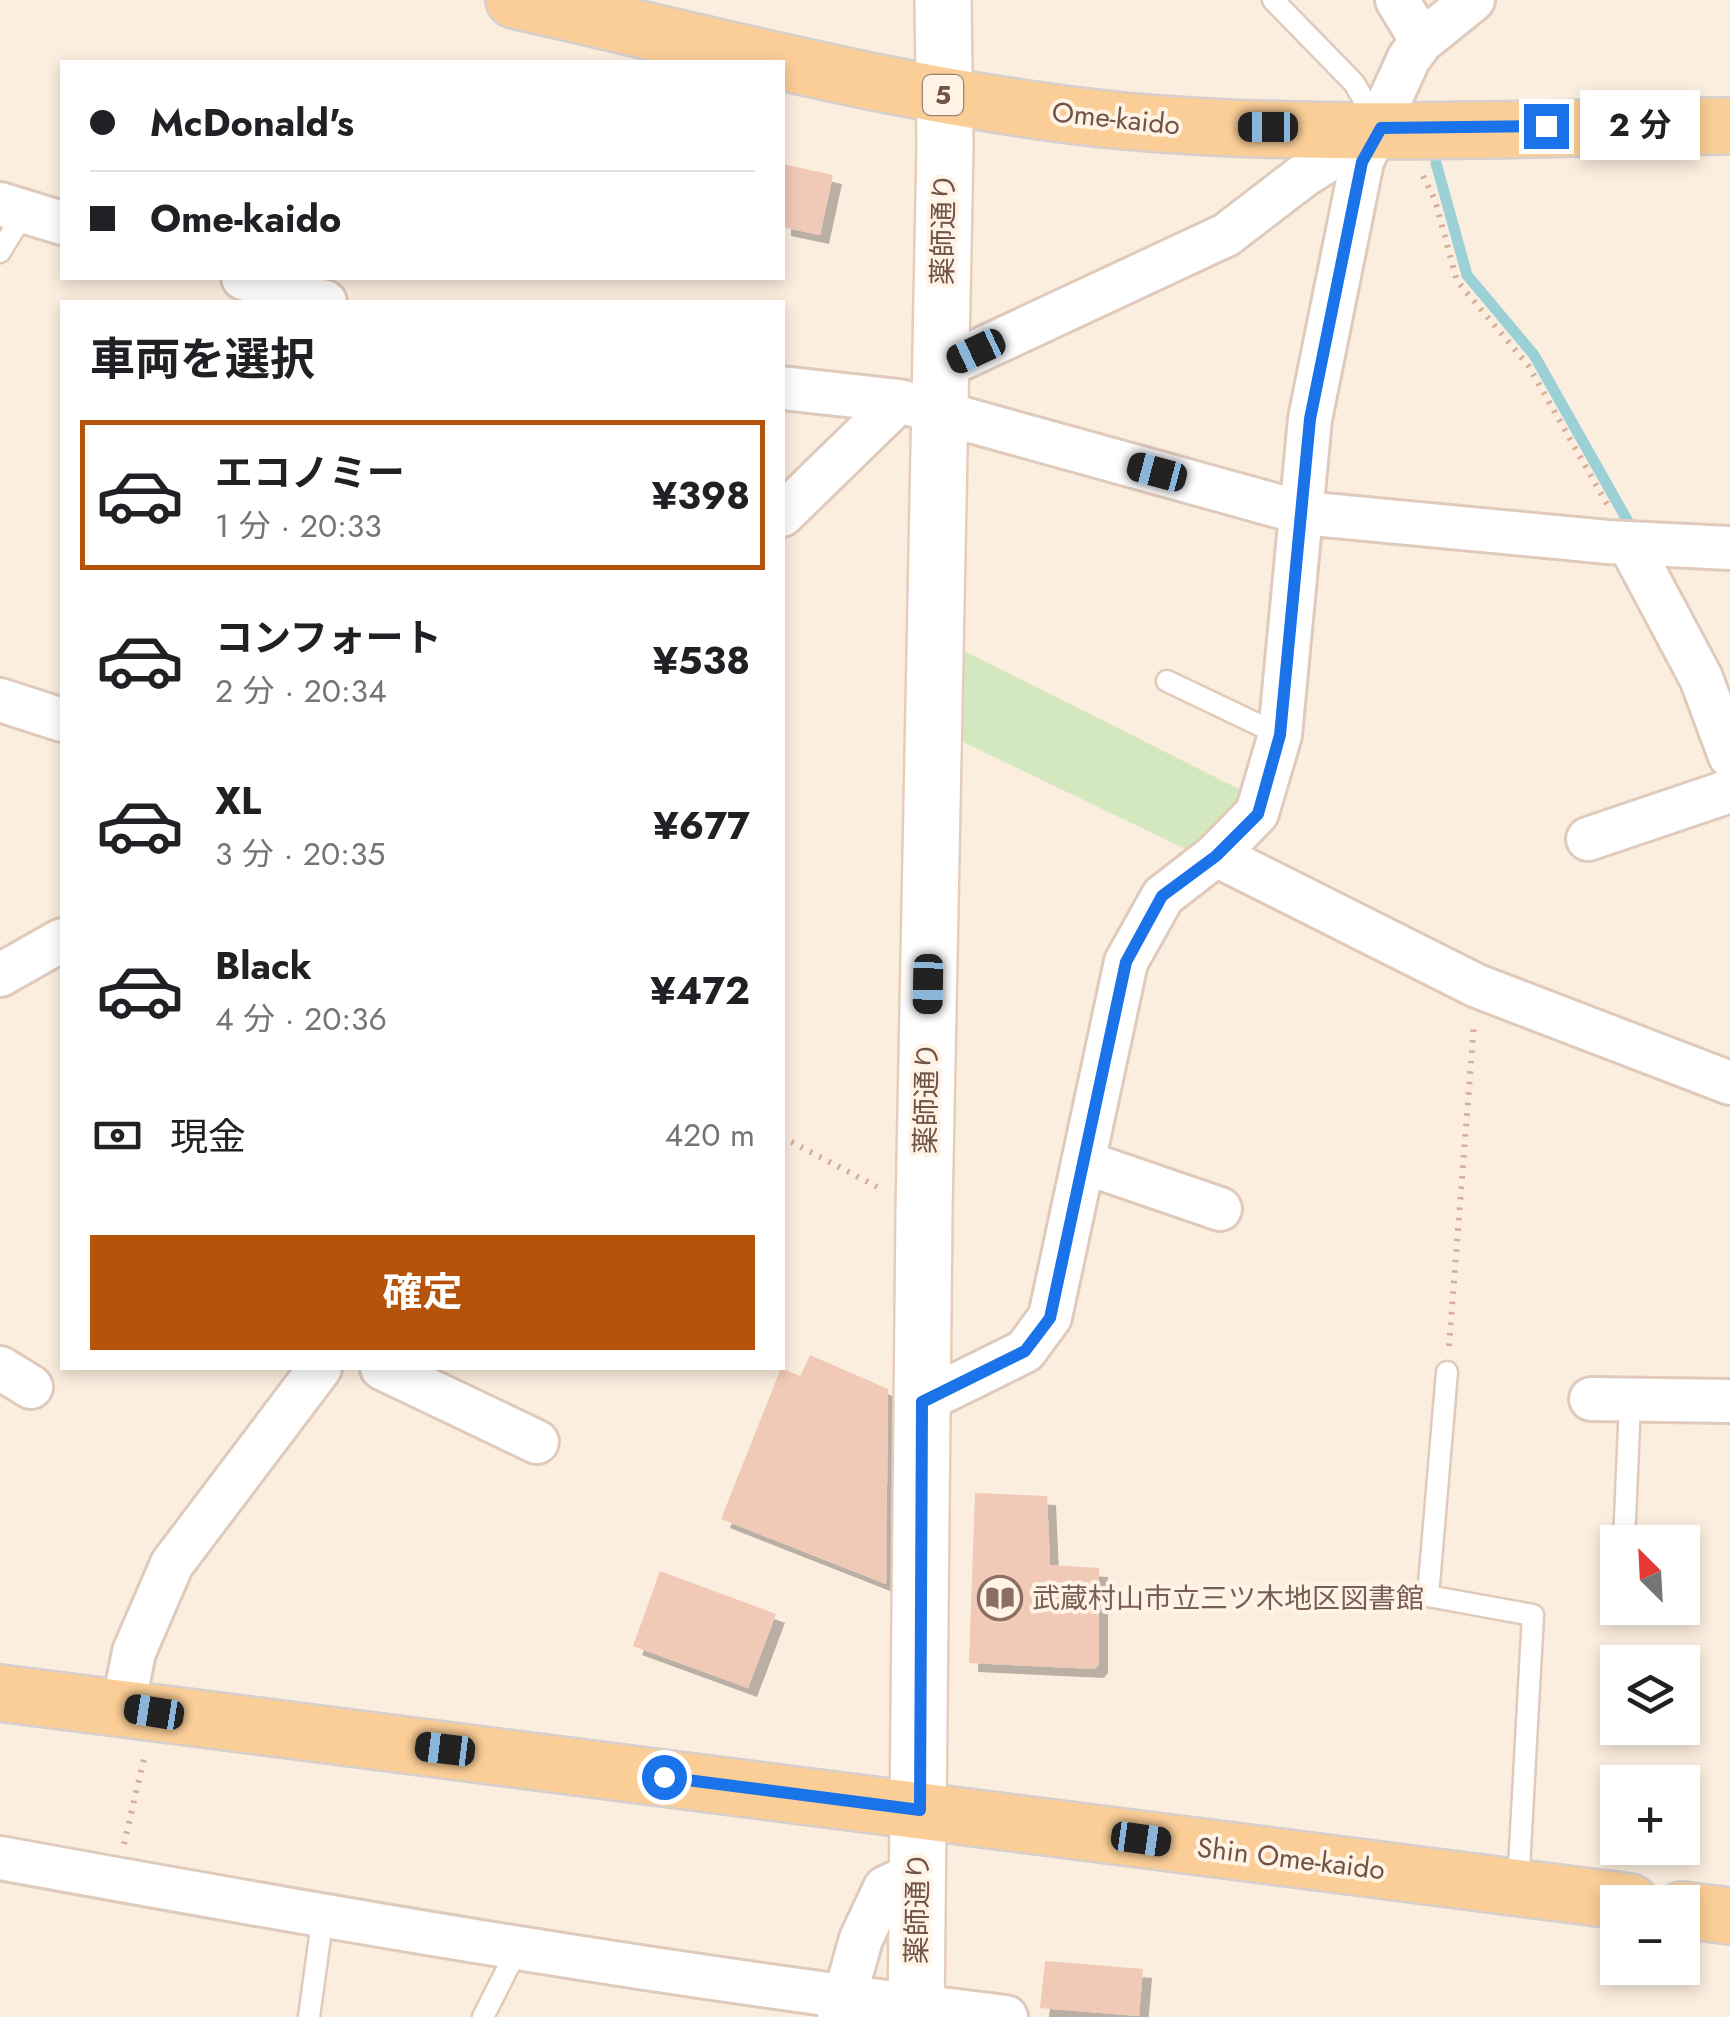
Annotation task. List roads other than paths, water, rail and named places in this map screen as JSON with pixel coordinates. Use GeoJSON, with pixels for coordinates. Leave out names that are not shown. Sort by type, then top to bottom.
{"type":"FeatureCollection","features":[{"type":"Feature","properties":{"kind":"main road","name":"Ome-kaido"},"geometry":{"type":"LineString","coordinates":[[514,0],[784,60]]}},
{"type":"Feature","properties":{"kind":"main road","name":"Ome-kaido"},"geometry":{"type":"LineString","coordinates":[[785,60],[942,95],[1160,124],[1397,128],[1730,126]]}},
{"type":"Feature","properties":{"kind":"main road","name":"Shin Ome-kaido"},"geometry":{"type":"LineString","coordinates":[[0,1693],[1600,1898]]}},
{"type":"Feature","properties":{"kind":"main road"},"geometry":{"type":"LineString","coordinates":[[1700,1912],[1730,1916]]}},
{"type":"Feature","properties":{"kind":"street","name":"薬師通り"},"geometry":{"type":"LineString","coordinates":[[916,2012],[924,1212],[926,394],[942,95],[942,0]]}},
{"type":"Feature","properties":{"kind":"street"},"geometry":{"type":"LineString","coordinates":[[1398,0],[1422,41]]}},
{"type":"Feature","properties":{"kind":"street"},"geometry":{"type":"LineString","coordinates":[[1397,128],[1391,92],[1422,41],[1473,0]]}},
{"type":"Feature","properties":{"kind":"street"},"geometry":{"type":"LineString","coordinates":[[785,512],[926,394],[1226,235],[1304,176],[1397,128]]}},
{"type":"Feature","properties":{"kind":"street"},"geometry":{"type":"LineString","coordinates":[[922,1402],[1025,1351],[1050,1318],[1126,962],[1162,896],[1216,856],[1258,814],[1280,735],[1310,419],[1362,162],[1397,128]]}},
{"type":"Feature","properties":{"kind":"street"},"geometry":{"type":"LineString","coordinates":[[250,280],[318,300]]}},
{"type":"Feature","properties":{"kind":"street"},"geometry":{"type":"LineString","coordinates":[[785,388],[926,394],[1303,513],[1730,548]]}},
{"type":"Feature","properties":{"kind":"street"},"geometry":{"type":"LineString","coordinates":[[1639,543],[1701,678],[1730,756]]}},
{"type":"Feature","properties":{"kind":"street"},"geometry":{"type":"LineString","coordinates":[[0,700],[60,719]]}},
{"type":"Feature","properties":{"kind":"street"},"geometry":{"type":"LineString","coordinates":[[1588,839],[1730,792]]}},
{"type":"Feature","properties":{"kind":"street"},"geometry":{"type":"LineString","coordinates":[[1216,856],[1477,986],[1730,1083]]}},
{"type":"Feature","properties":{"kind":"street"},"geometry":{"type":"LineString","coordinates":[[1,972],[59,947]]}},
{"type":"Feature","properties":{"kind":"street"},"geometry":{"type":"LineString","coordinates":[[1083,1162],[1220,1209]]}},
{"type":"Feature","properties":{"kind":"street"},"geometry":{"type":"LineString","coordinates":[[138,1710],[134,1652],[172,1564],[318,1370]]}},
{"type":"Feature","properties":{"kind":"street"},"geometry":{"type":"LineString","coordinates":[[386,1370],[537,1442]]}},
{"type":"Feature","properties":{"kind":"street"},"geometry":{"type":"LineString","coordinates":[[1611,1401],[1730,1401]]}},
{"type":"Feature","properties":{"kind":"street"},"geometry":{"type":"LineString","coordinates":[[0,1858],[843,2008],[1006,2017]]}},
{"type":"Feature","properties":{"kind":"street"},"geometry":{"type":"LineString","coordinates":[[843,2008],[861,1938],[884,1888],[916,1874]]}},
{"type":"Feature","properties":{"kind":"lane"},"geometry":{"type":"LineString","coordinates":[[1273,0],[1397,128]]}},
{"type":"Feature","properties":{"kind":"lane"},"geometry":{"type":"LineString","coordinates":[[0,252],[29,213]]}},
{"type":"Feature","properties":{"kind":"lane"},"geometry":{"type":"LineString","coordinates":[[1167,681],[1280,735]]}},
{"type":"Feature","properties":{"kind":"lane"},"geometry":{"type":"LineString","coordinates":[[1447,1372],[1428,1596],[1533,1615],[1518,1887]]}},
{"type":"Feature","properties":{"kind":"lane"},"geometry":{"type":"LineString","coordinates":[[1611,1401],[1622,1525]]}},
{"type":"Feature","properties":{"kind":"lane"},"geometry":{"type":"LineString","coordinates":[[309,2017],[322,1915]]}},
{"type":"Feature","properties":{"kind":"lane"},"geometry":{"type":"LineString","coordinates":[[483,2017],[518,1948]]}},
{"type":"Feature","properties":{"kind":"waterway"},"geometry":{"type":"LineString","coordinates":[[1436,163],[1467,275],[1534,355],[1635,534]]}},
{"type":"Feature","properties":{"kind":"place","name":"武蔵村山市立三ツ木地区図書館"},"geometry":{"type":"Point","coordinates":[1000,1598]}}]}
